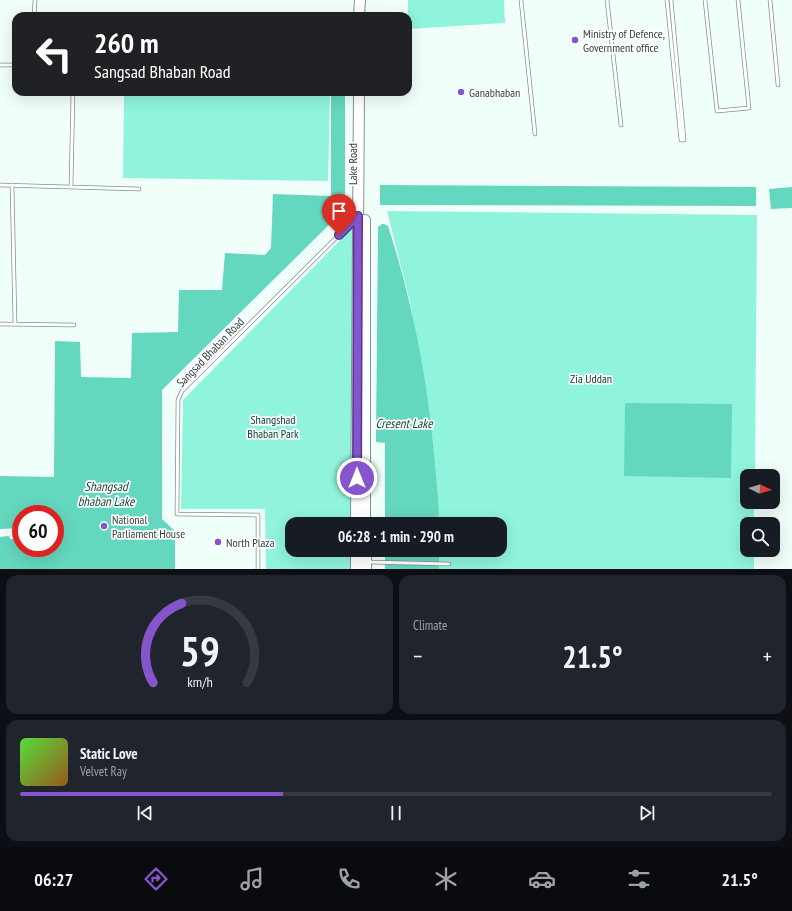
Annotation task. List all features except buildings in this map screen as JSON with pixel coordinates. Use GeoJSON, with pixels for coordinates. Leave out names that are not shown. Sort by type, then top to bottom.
{"type":"FeatureCollection","features":[{"type":"Feature","properties":{"kind":"main road"},"geometry":{"type":"LineString","coordinates":[[360,0],[360,12]]}},
{"type":"Feature","properties":{"kind":"main road"},"geometry":{"type":"LineString","coordinates":[[366,0],[366,12]]}},
{"type":"Feature","properties":{"kind":"main road"},"geometry":{"type":"LineString","coordinates":[[356,517],[360,215],[359,96]]}},
{"type":"Feature","properties":{"kind":"main road","name":"Lake Road"},"geometry":{"type":"LineString","coordinates":[[366,96],[366,517]]}},
{"type":"Feature","properties":{"kind":"main road"},"geometry":{"type":"LineString","coordinates":[[356,557],[356,569]]}},
{"type":"Feature","properties":{"kind":"lane"},"geometry":{"type":"LineString","coordinates":[[34,0],[34,12]]}},
{"type":"Feature","properties":{"kind":"lane"},"geometry":{"type":"LineString","coordinates":[[521,0],[535,134]]}},
{"type":"Feature","properties":{"kind":"lane"},"geometry":{"type":"LineString","coordinates":[[607,0],[621,125]]}},
{"type":"Feature","properties":{"kind":"lane"},"geometry":{"type":"LineString","coordinates":[[667,0],[681,140],[684,140],[670,0]]}},
{"type":"Feature","properties":{"kind":"lane"},"geometry":{"type":"LineString","coordinates":[[705,0],[717,111],[749,108],[738,0]]}},
{"type":"Feature","properties":{"kind":"lane"},"geometry":{"type":"LineString","coordinates":[[770,0],[778,85]]}},
{"type":"Feature","properties":{"kind":"lane"},"geometry":{"type":"LineString","coordinates":[[0,65],[12,65]]}},
{"type":"Feature","properties":{"kind":"lane"},"geometry":{"type":"LineString","coordinates":[[71,187],[73,96]]}},
{"type":"Feature","properties":{"kind":"lane"},"geometry":{"type":"LineString","coordinates":[[0,185],[139,189]]}},
{"type":"Feature","properties":{"kind":"lane"},"geometry":{"type":"LineString","coordinates":[[12,185],[15,324]]}},
{"type":"Feature","properties":{"kind":"lane","name":"Sangsad Bhaban Road"},"geometry":{"type":"LineString","coordinates":[[258,569],[258,515],[177,514],[178,400],[182,391],[360,215]]}},
{"type":"Feature","properties":{"kind":"lane"},"geometry":{"type":"LineString","coordinates":[[0,324],[74,326]]}},
{"type":"Feature","properties":{"kind":"lane"},"geometry":{"type":"LineString","coordinates":[[366,565],[449,564]]}},
{"type":"Feature","properties":{"kind":"green space"},"geometry":{"type":"Polygon","coordinates":[[[408,0],[504,0],[505,23],[412,29],[412,12],[408,12],[408,0]]]}},
{"type":"Feature","properties":{"kind":"green space"},"geometry":{"type":"Polygon","coordinates":[[[124,96],[330,96],[328,181],[123,178],[124,96]]]}},
{"type":"Feature","properties":{"kind":"green space","name":"Zia Uddan"},"geometry":{"type":"Polygon","coordinates":[[[387,211],[757,215],[755,469],[740,469],[740,509],[754,509],[754,517],[740,517],[740,557],[754,557],[754,569],[438,569],[438,557],[507,557],[507,517],[436,517],[411,306],[387,211]]]}},
{"type":"Feature","properties":{"kind":"green space","name":"Shangshad Bhaban Park"},"geometry":{"type":"Polygon","coordinates":[[[355,225],[354,517],[285,517],[285,557],[354,557],[354,569],[266,569],[265,509],[181,509],[183,400],[355,225]]]}},
{"type":"Feature","properties":{"kind":"water","name":"Shangsad bhaban Lake"},"geometry":{"type":"Polygon","coordinates":[[[331,96],[345,96],[345,209],[162,390],[162,519],[175,531],[175,569],[0,569],[0,476],[54,477],[55,341],[80,342],[81,377],[131,378],[132,333],[178,332],[179,290],[222,290],[225,253],[265,255],[271,248],[273,194],[331,196],[331,96]]]}},
{"type":"Feature","properties":{"kind":"water"},"geometry":{"type":"Polygon","coordinates":[[[380,185],[756,187],[756,206],[380,205],[380,185]]]}},
{"type":"Feature","properties":{"kind":"water"},"geometry":{"type":"Polygon","coordinates":[[[792,187],[792,208],[771,209],[769,189],[792,187]]]}},
{"type":"Feature","properties":{"kind":"water","name":"Cresent Lake"},"geometry":{"type":"Polygon","coordinates":[[[382,224],[388,226],[397,254],[411,310],[423,368],[431,425],[439,517],[385,517],[385,443],[376,442],[378,227],[382,224]]]}},
{"type":"Feature","properties":{"kind":"water"},"geometry":{"type":"Polygon","coordinates":[[[625,403],[732,404],[731,478],[624,476],[625,403]]]}},
{"type":"Feature","properties":{"kind":"water"},"geometry":{"type":"Polygon","coordinates":[[[385,557],[439,557],[439,569],[385,569],[385,557]]]}},
{"type":"Feature","properties":{"kind":"pier"},"geometry":{"type":"Polygon","coordinates":[[[12,528],[12,539],[10,539],[9,536],[0,537],[0,529],[12,528]]]}},
{"type":"Feature","properties":{"kind":"place","name":"Ministry of Defence, Government office"},"geometry":{"type":"Point","coordinates":[575,40]}},
{"type":"Feature","properties":{"kind":"place","name":"Ganabhaban"},"geometry":{"type":"Point","coordinates":[461,92]}},
{"type":"Feature","properties":{"kind":"place","name":"National Parliament House"},"geometry":{"type":"Point","coordinates":[104,526]}},
{"type":"Feature","properties":{"kind":"place","name":"North Plaza"},"geometry":{"type":"Point","coordinates":[218,542]}},
{"type":"Feature","properties":{"kind":"route"},"geometry":{"type":"LineString","coordinates":[[339,235],[358,216],[357,478]]}}]}
